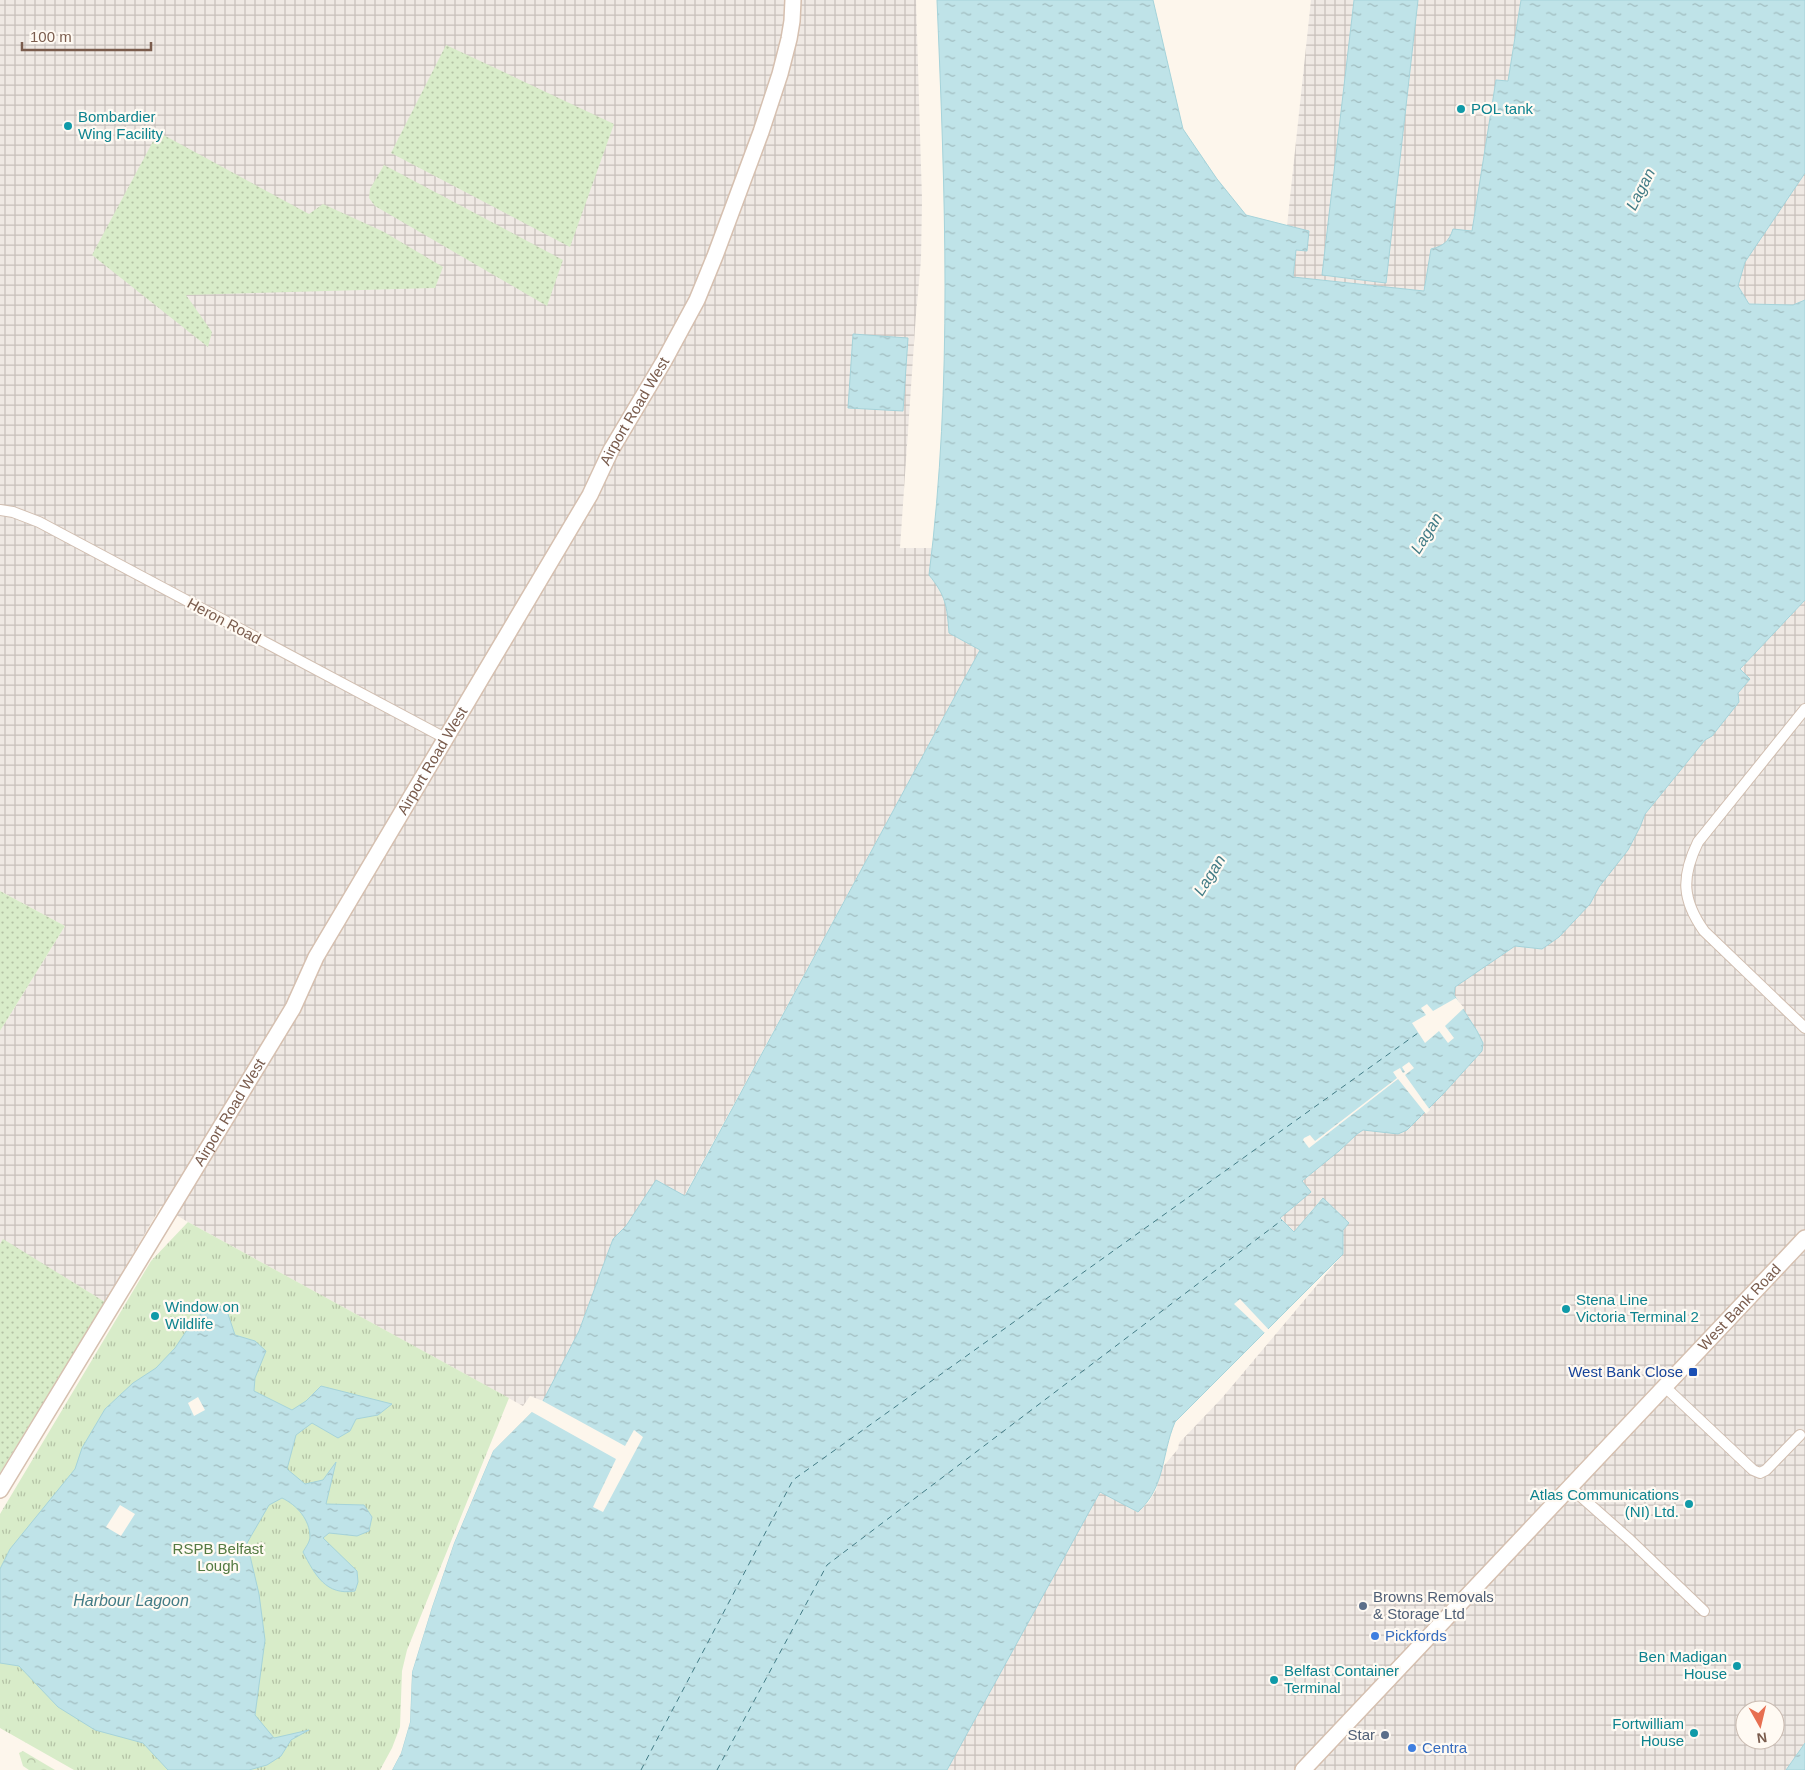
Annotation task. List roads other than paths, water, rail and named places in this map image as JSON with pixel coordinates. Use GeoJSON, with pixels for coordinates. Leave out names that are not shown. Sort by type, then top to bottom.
{"type":"FeatureCollection","features":[{"type":"Feature","properties":{"kind":"street","name":"Airport Road West"},"geometry":{"type":"LineString","coordinates":[[0,1490],[275,1038],[292,1008],[316,957],[590,495],[611,450],[664,361],[697,300],[741,187],[780,74],[792,21],[792,0]]}},
{"type":"Feature","properties":{"kind":"street","name":"Heron Road"},"geometry":{"type":"LineString","coordinates":[[0,510],[13,512],[39,522],[445,738]]}},
{"type":"Feature","properties":{"kind":"street"},"geometry":{"type":"LineString","coordinates":[[1805,709],[1698,842],[1687,869],[1686,886],[1693,916],[1704,932],[1805,1028]]}},
{"type":"Feature","properties":{"kind":"street","name":"West Bank Road"},"geometry":{"type":"LineString","coordinates":[[1303,1770],[1805,1238]]}},
{"type":"Feature","properties":{"kind":"street"},"geometry":{"type":"LineString","coordinates":[[1664,1386],[1753,1470],[1760,1473],[1766,1470],[1800,1435]]}},
{"type":"Feature","properties":{"kind":"street"},"geometry":{"type":"LineString","coordinates":[[1570,1486],[1704,1611]]}},
{"type":"Feature","properties":{"kind":"water","name":"Lagan"},"geometry":{"type":"Polygon","coordinates":[[[937,0],[1153,0],[1183,129],[1217,179],[1246,215],[1309,231],[1307,251],[1296,250],[1293,277],[1424,291],[1431,249],[1445,243],[1453,229],[1472,231],[1496,80],[1508,81],[1521,0],[1805,0],[1805,173],[1745,262],[1738,286],[1749,304],[1793,305],[1805,300],[1805,600],[1740,669],[1750,679],[1738,693],[1739,702],[1712,736],[1705,740],[1645,814],[1628,850],[1599,887],[1590,904],[1559,937],[1542,949],[1515,946],[1455,987],[1454,995],[1483,1043],[1482,1051],[1407,1130],[1398,1134],[1363,1130],[1302,1181],[1311,1192],[1280,1218],[1294,1232],[1323,1198],[1349,1223],[1343,1230],[1343,1254],[1175,1422],[1154,1492],[1138,1512],[1100,1492],[947,1770],[392,1770],[401,1753],[410,1722],[412,1672],[432,1607],[454,1543],[493,1451],[543,1401],[579,1331],[613,1239],[626,1226],[656,1180],[685,1196],[980,650],[949,633],[945,602],[929,575],[937,503],[944,360],[944,216],[937,0]]]}},
{"type":"Feature","properties":{"kind":"water"},"geometry":{"type":"Polygon","coordinates":[[[1354,0],[1418,0],[1386,283],[1322,275],[1354,0]]]}},
{"type":"Feature","properties":{"kind":"water"},"geometry":{"type":"Polygon","coordinates":[[[853,334],[908,338],[903,411],[848,408],[853,334]]]}},
{"type":"Feature","properties":{"kind":"water","name":"Harbour Lagoon"},"geometry":{"type":"Polygon","coordinates":[[[212,1304],[226,1308],[235,1335],[255,1341],[266,1351],[255,1378],[254,1391],[292,1410],[306,1401],[321,1386],[392,1404],[378,1415],[356,1419],[350,1431],[338,1438],[312,1423],[296,1435],[287,1469],[305,1484],[323,1480],[336,1462],[326,1504],[364,1505],[372,1517],[369,1531],[357,1536],[329,1533],[323,1538],[357,1571],[358,1582],[355,1591],[345,1592],[336,1590],[329,1587],[317,1576],[303,1552],[310,1539],[308,1525],[302,1514],[282,1498],[269,1505],[247,1543],[259,1594],[265,1640],[255,1715],[274,1738],[309,1730],[291,1740],[281,1756],[267,1765],[249,1770],[168,1770],[143,1743],[95,1730],[58,1707],[19,1666],[0,1663],[0,1569],[10,1549],[75,1469],[82,1448],[105,1409],[133,1383],[156,1368],[175,1348],[193,1321],[212,1304]]]}},
{"type":"Feature","properties":{"kind":"water"},"geometry":{"type":"Polygon","coordinates":[[[1805,1743],[1805,1770],[1786,1770],[1805,1743]]]}},
{"type":"Feature","properties":{"kind":"place","name":"POL tank"},"geometry":{"type":"Point","coordinates":[1461,109]}},
{"type":"Feature","properties":{"kind":"place","name":"Bombardier Wing Facility"},"geometry":{"type":"Point","coordinates":[68,126]}},
{"type":"Feature","properties":{"kind":"place","name":"Stena Line Victoria Terminal 2"},"geometry":{"type":"Point","coordinates":[1566,1309]}},
{"type":"Feature","properties":{"kind":"place","name":"Window on Wildlife"},"geometry":{"type":"Point","coordinates":[155,1316]}},
{"type":"Feature","properties":{"kind":"place","name":"West Bank Close"},"geometry":{"type":"Point","coordinates":[1693,1372]}},
{"type":"Feature","properties":{"kind":"place","name":"Atlas Communications (NI) Ltd."},"geometry":{"type":"Point","coordinates":[1689,1504]}},
{"type":"Feature","properties":{"kind":"place","name":"Browns Removals & Storage Ltd"},"geometry":{"type":"Point","coordinates":[1363,1606]}},
{"type":"Feature","properties":{"kind":"place","name":"Pickfords"},"geometry":{"type":"Point","coordinates":[1375,1636]}},
{"type":"Feature","properties":{"kind":"place","name":"Ben Madigan House"},"geometry":{"type":"Point","coordinates":[1737,1666]}},
{"type":"Feature","properties":{"kind":"place","name":"Belfast Container Terminal"},"geometry":{"type":"Point","coordinates":[1274,1680]}},
{"type":"Feature","properties":{"kind":"place","name":"Fortwilliam House"},"geometry":{"type":"Point","coordinates":[1694,1733]}},
{"type":"Feature","properties":{"kind":"place","name":"Star"},"geometry":{"type":"Point","coordinates":[1385,1735]}},
{"type":"Feature","properties":{"kind":"place","name":"Centra"},"geometry":{"type":"Point","coordinates":[1412,1748]}},
{"type":"Feature","properties":{"kind":"park label","name":"RSPB Belfast Lough"},"geometry":{"type":"Point","coordinates":[218,1558]}}]}
